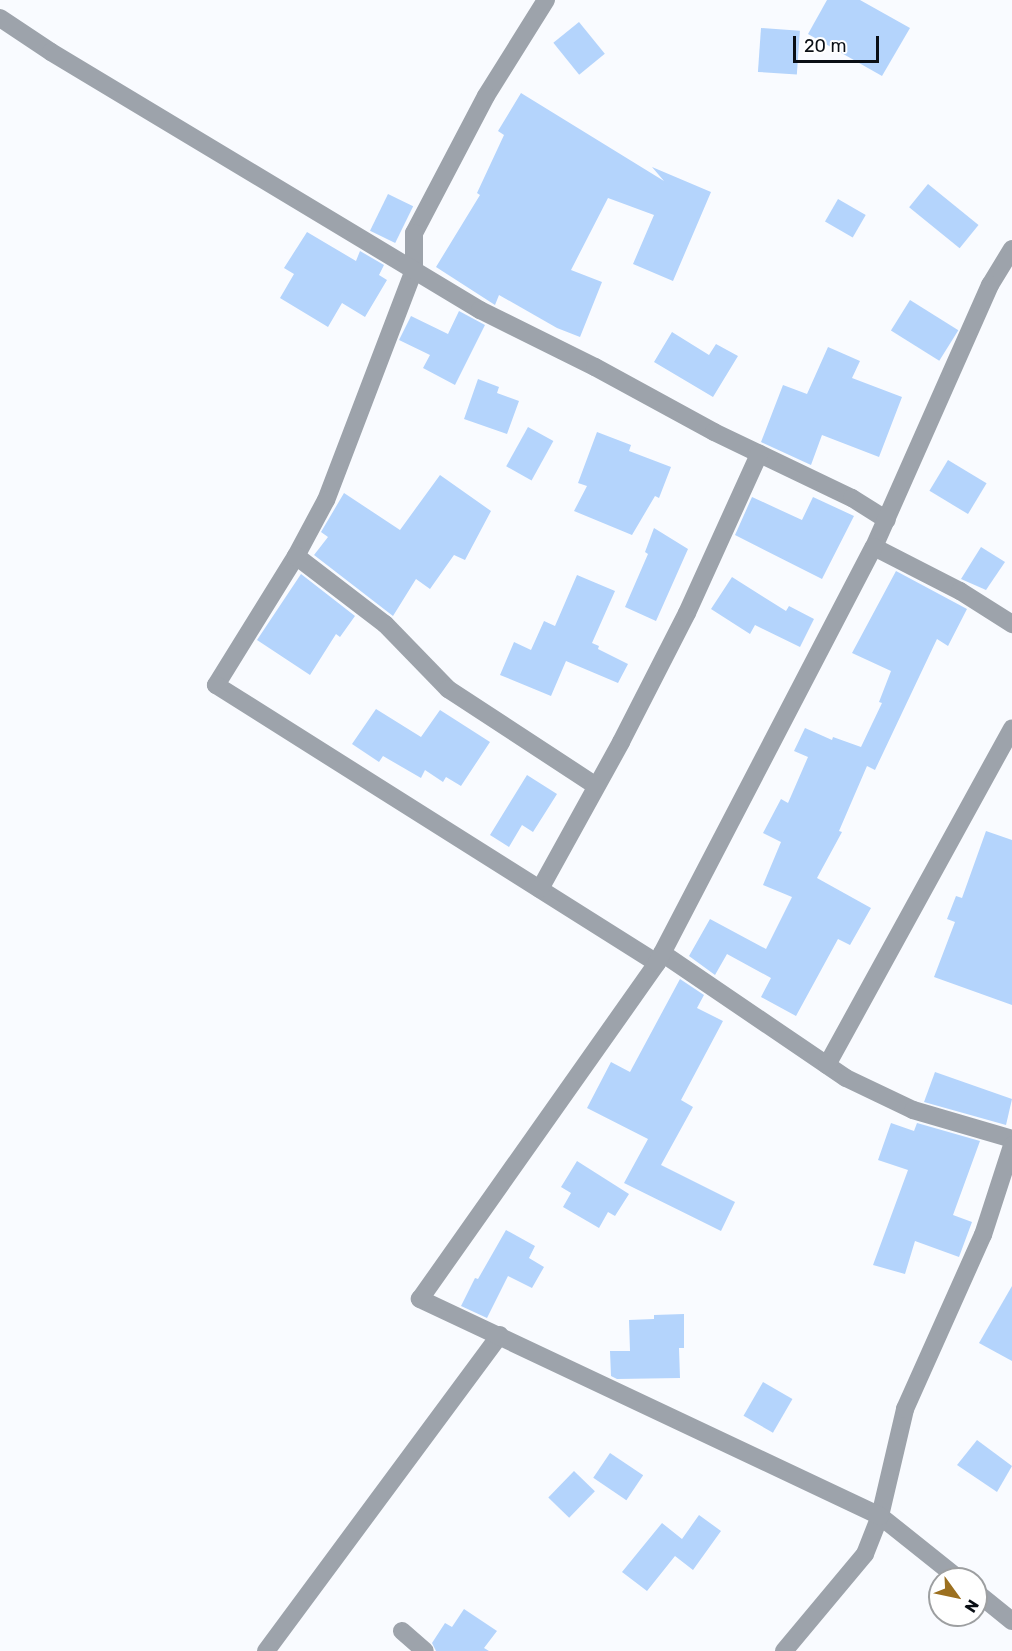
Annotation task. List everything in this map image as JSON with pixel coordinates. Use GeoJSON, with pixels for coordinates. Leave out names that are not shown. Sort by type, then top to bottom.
{"type":"FeatureCollection","features":[{"type":"Feature","properties":{"kind":"street"},"geometry":{"type":"LineString","coordinates":[[546,0],[486,96],[414,233],[414,270],[326,500],[296,556],[216,684],[540,889],[659,958],[846,1078],[913,1110],[1012,1139]]}},
{"type":"Feature","properties":{"kind":"street"},"geometry":{"type":"LineString","coordinates":[[0,18],[51,52],[480,310],[596,367],[759,454],[852,498],[887,520]]}},
{"type":"Feature","properties":{"kind":"street"},"geometry":{"type":"LineString","coordinates":[[944,1567],[880,1516],[420,1299],[659,958],[874,548],[990,285],[1012,249]]}},
{"type":"Feature","properties":{"kind":"street"},"geometry":{"type":"LineString","coordinates":[[540,889],[692,603],[759,454]]}},
{"type":"Feature","properties":{"kind":"street"},"geometry":{"type":"LineString","coordinates":[[874,548],[960,591],[1012,624]]}},
{"type":"Feature","properties":{"kind":"street"},"geometry":{"type":"LineString","coordinates":[[296,556],[385,624],[448,689],[596,786]]}},
{"type":"Feature","properties":{"kind":"street"},"geometry":{"type":"LineString","coordinates":[[827,1065],[1012,729]]}},
{"type":"Feature","properties":{"kind":"street"},"geometry":{"type":"LineString","coordinates":[[784,1651],[865,1554],[880,1516],[904,1409],[983,1235],[1012,1146]]}},
{"type":"Feature","properties":{"kind":"street"},"geometry":{"type":"LineString","coordinates":[[266,1651],[500,1335]]}},
{"type":"Feature","properties":{"kind":"street"},"geometry":{"type":"LineString","coordinates":[[988,1602],[1012,1621]]}},
{"type":"Feature","properties":{"kind":"street"},"geometry":{"type":"LineString","coordinates":[[402,1631],[425,1651]]}},
{"type":"Feature","properties":{"kind":"building"},"geometry":{"type":"Polygon","coordinates":[[[827,0],[860,0],[910,28],[882,76],[808,34],[827,0]]]}},
{"type":"Feature","properties":{"kind":"building"},"geometry":{"type":"Polygon","coordinates":[[[579,22],[605,54],[579,75],[553,43],[579,22]]]}},
{"type":"Feature","properties":{"kind":"building"},"geometry":{"type":"Polygon","coordinates":[[[761,28],[800,31],[797,75],[758,72],[761,28]]]}},
{"type":"Feature","properties":{"kind":"building"},"geometry":{"type":"Polygon","coordinates":[[[521,93],[664,181],[652,167],[711,192],[673,281],[633,264],[654,215],[608,198],[571,270],[602,282],[580,337],[557,328],[499,295],[495,305],[436,267],[480,195],[477,193],[504,135],[498,131],[521,93]]]}},
{"type":"Feature","properties":{"kind":"building"},"geometry":{"type":"Polygon","coordinates":[[[928,184],[979,225],[960,248],[909,207],[928,184]]]}},
{"type":"Feature","properties":{"kind":"building"},"geometry":{"type":"Polygon","coordinates":[[[388,194],[413,206],[395,243],[370,231],[388,194]]]}},
{"type":"Feature","properties":{"kind":"building"},"geometry":{"type":"Polygon","coordinates":[[[838,199],[866,215],[853,238],[825,222],[838,199]]]}},
{"type":"Feature","properties":{"kind":"building"},"geometry":{"type":"Polygon","coordinates":[[[307,232],[356,261],[360,251],[384,265],[379,275],[387,280],[365,317],[342,303],[328,327],[280,298],[294,274],[284,268],[307,232]]]}},
{"type":"Feature","properties":{"kind":"building"},"geometry":{"type":"Polygon","coordinates":[[[910,300],[958,330],[939,361],[891,331],[910,300]]]}},
{"type":"Feature","properties":{"kind":"building"},"geometry":{"type":"Polygon","coordinates":[[[459,311],[485,325],[455,385],[423,368],[430,355],[399,340],[411,316],[448,334],[459,311]]]}},
{"type":"Feature","properties":{"kind":"building"},"geometry":{"type":"Polygon","coordinates":[[[672,332],[709,355],[716,344],[738,356],[713,397],[654,362],[672,332]]]}},
{"type":"Feature","properties":{"kind":"building"},"geometry":{"type":"Polygon","coordinates":[[[828,347],[860,361],[852,378],[902,397],[879,457],[822,435],[811,465],[761,442],[783,385],[807,394],[828,347]]]}},
{"type":"Feature","properties":{"kind":"building"},"geometry":{"type":"Polygon","coordinates":[[[478,379],[499,387],[497,393],[519,401],[507,434],[464,419],[478,379]]]}},
{"type":"Feature","properties":{"kind":"building"},"geometry":{"type":"Polygon","coordinates":[[[528,427],[553,441],[532,480],[506,466],[528,427]]]}},
{"type":"Feature","properties":{"kind":"building"},"geometry":{"type":"Polygon","coordinates":[[[597,432],[631,445],[629,451],[671,467],[659,498],[655,496],[632,535],[574,511],[587,486],[578,483],[597,432]]]}},
{"type":"Feature","properties":{"kind":"building"},"geometry":{"type":"Polygon","coordinates":[[[948,460],[987,483],[968,514],[929,491],[948,460]]]}},
{"type":"Feature","properties":{"kind":"building"},"geometry":{"type":"Polygon","coordinates":[[[440,475],[491,511],[465,560],[454,555],[430,589],[416,579],[393,616],[314,555],[328,537],[321,532],[344,493],[400,530],[440,475]]]}},
{"type":"Feature","properties":{"kind":"building"},"geometry":{"type":"Polygon","coordinates":[[[752,497],[802,520],[813,497],[854,516],[822,579],[735,535],[752,497]]]}},
{"type":"Feature","properties":{"kind":"building"},"geometry":{"type":"Polygon","coordinates":[[[654,528],[688,549],[656,621],[625,607],[648,554],[645,552],[654,528]]]}},
{"type":"Feature","properties":{"kind":"building"},"geometry":{"type":"Polygon","coordinates":[[[981,547],[1005,562],[986,590],[961,579],[981,547]]]}},
{"type":"Feature","properties":{"kind":"building"},"geometry":{"type":"Polygon","coordinates":[[[896,571],[967,609],[948,646],[937,639],[875,770],[867,766],[839,831],[842,832],[817,878],[871,908],[850,945],[838,939],[796,1016],[761,997],[771,978],[727,954],[715,975],[689,956],[710,919],[766,949],[792,897],[763,885],[781,842],[763,833],[781,799],[788,803],[808,757],[794,751],[805,728],[832,740],[833,737],[861,747],[882,703],[879,702],[891,671],[852,653],[896,571]]]}},
{"type":"Feature","properties":{"kind":"building"},"geometry":{"type":"Polygon","coordinates":[[[301,574],[355,616],[340,637],[336,634],[310,675],[257,640],[301,574]]]}},
{"type":"Feature","properties":{"kind":"building"},"geometry":{"type":"Polygon","coordinates":[[[577,575],[615,591],[592,643],[599,646],[598,649],[628,664],[618,683],[566,661],[551,696],[500,675],[514,642],[531,650],[544,621],[555,626],[577,575]]]}},
{"type":"Feature","properties":{"kind":"building"},"geometry":{"type":"Polygon","coordinates":[[[732,577],[786,611],[789,606],[814,619],[800,647],[755,625],[750,634],[711,609],[732,577]]]}},
{"type":"Feature","properties":{"kind":"building"},"geometry":{"type":"Polygon","coordinates":[[[376,709],[421,737],[440,710],[490,742],[461,786],[446,777],[443,782],[425,770],[421,778],[383,756],[379,762],[352,744],[376,709]]]}},
{"type":"Feature","properties":{"kind":"building"},"geometry":{"type":"Polygon","coordinates":[[[527,775],[557,794],[533,832],[522,825],[509,847],[490,835],[527,775]]]}},
{"type":"Feature","properties":{"kind":"building"},"geometry":{"type":"Polygon","coordinates":[[[986,831],[1012,840],[1012,1005],[934,977],[955,922],[947,919],[956,896],[962,898],[986,831]]]}},
{"type":"Feature","properties":{"kind":"building"},"geometry":{"type":"Polygon","coordinates":[[[680,979],[704,995],[697,1008],[723,1021],[681,1100],[693,1107],[661,1165],[735,1202],[721,1231],[624,1183],[648,1139],[587,1108],[611,1062],[630,1072],[680,979]]]}},
{"type":"Feature","properties":{"kind":"building"},"geometry":{"type":"Polygon","coordinates":[[[935,1072],[1012,1099],[1006,1125],[924,1102],[935,1072]]]}},
{"type":"Feature","properties":{"kind":"building"},"geometry":{"type":"Polygon","coordinates":[[[891,1123],[914,1131],[917,1123],[980,1141],[953,1215],[972,1222],[959,1257],[915,1241],[905,1274],[873,1265],[908,1170],[878,1160],[891,1123]]]}},
{"type":"Feature","properties":{"kind":"building"},"geometry":{"type":"Polygon","coordinates":[[[577,1161],[629,1194],[615,1216],[608,1212],[599,1228],[563,1207],[571,1193],[561,1187],[577,1161]]]}},
{"type":"Feature","properties":{"kind":"building"},"geometry":{"type":"Polygon","coordinates":[[[506,1230],[535,1246],[529,1258],[544,1267],[532,1288],[508,1276],[487,1318],[461,1306],[475,1278],[478,1279],[506,1230]]]}},
{"type":"Feature","properties":{"kind":"building"},"geometry":{"type":"Polygon","coordinates":[[[1012,1286],[1012,1361],[979,1343],[1012,1286]]]}},
{"type":"Feature","properties":{"kind":"building"},"geometry":{"type":"Polygon","coordinates":[[[684,1314],[684,1348],[679,1348],[680,1378],[617,1379],[611,1376],[610,1351],[630,1351],[629,1320],[654,1319],[654,1315],[684,1314]]]}},
{"type":"Feature","properties":{"kind":"building"},"geometry":{"type":"Polygon","coordinates":[[[763,1382],[792,1399],[773,1433],[744,1416],[763,1382]]]}},
{"type":"Feature","properties":{"kind":"building"},"geometry":{"type":"Polygon","coordinates":[[[977,1440],[1012,1466],[997,1492],[957,1465],[977,1440]]]}},
{"type":"Feature","properties":{"kind":"building"},"geometry":{"type":"Polygon","coordinates":[[[610,1453],[643,1475],[626,1500],[593,1478],[610,1453]]]}},
{"type":"Feature","properties":{"kind":"building"},"geometry":{"type":"Polygon","coordinates":[[[574,1471],[595,1491],[569,1518],[548,1498],[574,1471]]]}},
{"type":"Feature","properties":{"kind":"building"},"geometry":{"type":"Polygon","coordinates":[[[699,1515],[721,1531],[693,1570],[675,1556],[647,1591],[622,1572],[662,1523],[682,1539],[699,1515]]]}},
{"type":"Feature","properties":{"kind":"building"},"geometry":{"type":"Polygon","coordinates":[[[464,1609],[497,1631],[484,1648],[489,1651],[436,1651],[432,1643],[445,1623],[452,1627],[464,1609]]]}}]}
